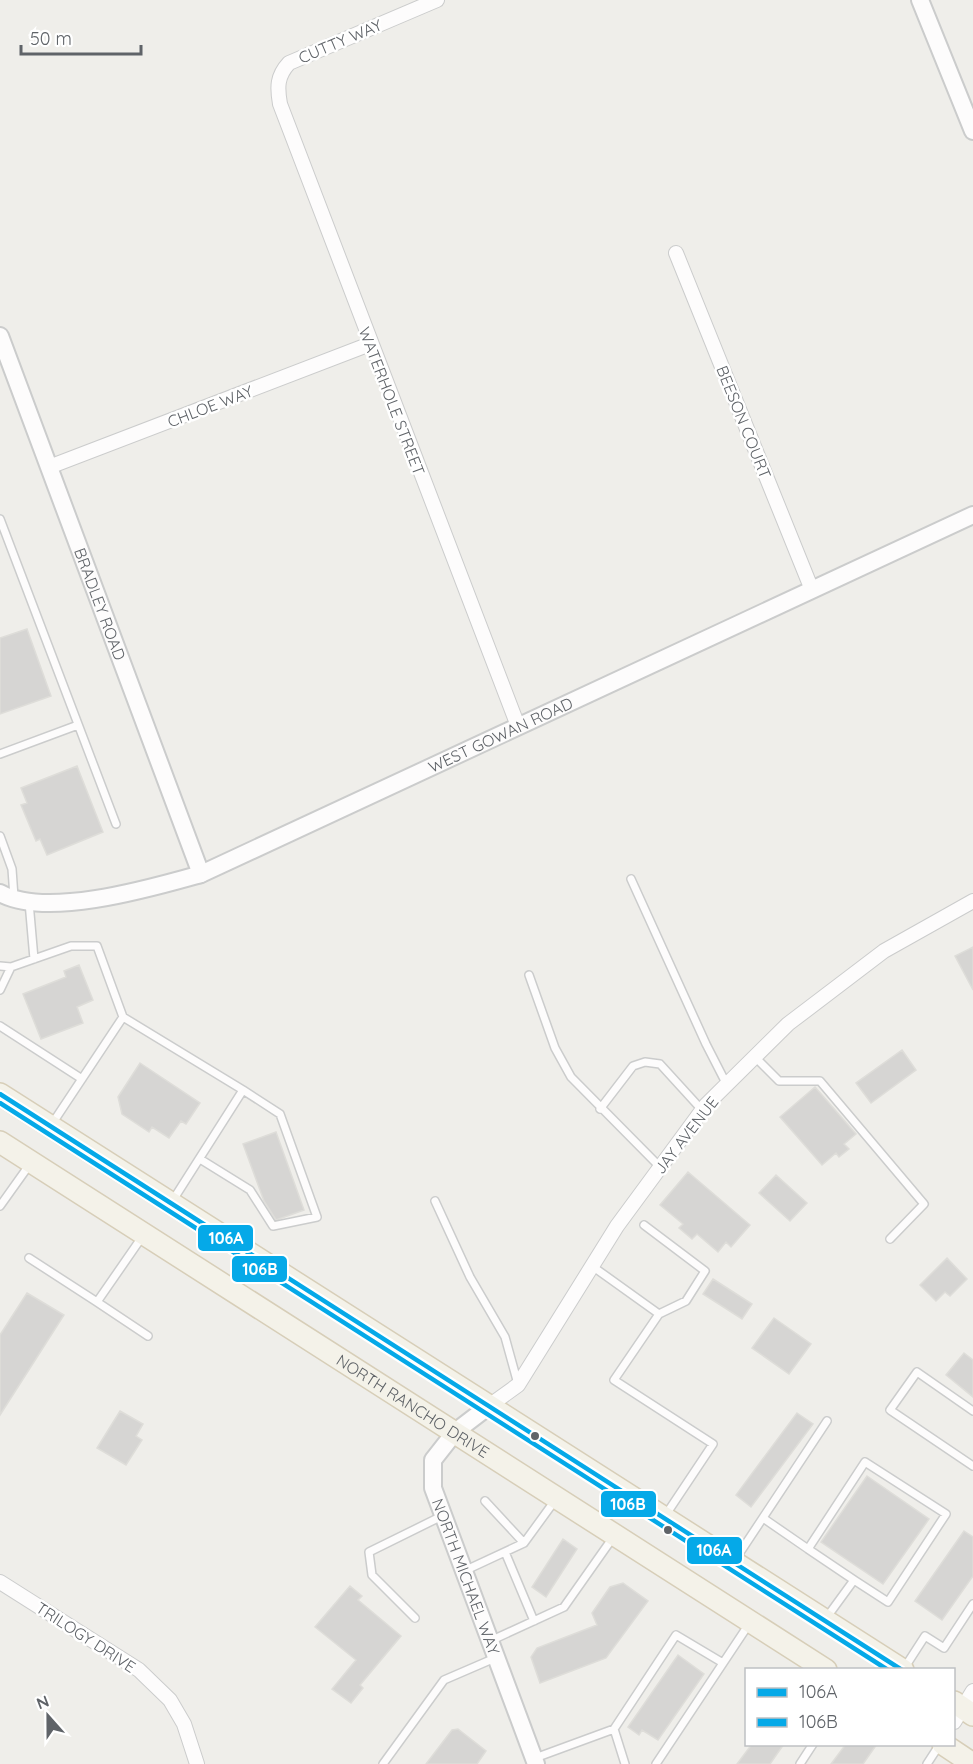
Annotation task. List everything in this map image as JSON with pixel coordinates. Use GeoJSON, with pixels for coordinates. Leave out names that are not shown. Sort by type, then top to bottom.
{"type":"FeatureCollection","features":[{"type":"Feature","properties":{"kind":"main road"},"geometry":{"type":"LineString","coordinates":[[0,1094],[900,1668]]}},
{"type":"Feature","properties":{"kind":"main road","name":"NORTH RANCHO DRIVE"},"geometry":{"type":"LineString","coordinates":[[0,1142],[823,1668]]}},
{"type":"Feature","properties":{"kind":"main road"},"geometry":{"type":"LineString","coordinates":[[944,1746],[973,1764]]}},
{"type":"Feature","properties":{"kind":"street","name":"CUTTY WAY"},"geometry":{"type":"LineString","coordinates":[[280,73],[289,63],[437,0]]}},
{"type":"Feature","properties":{"kind":"street"},"geometry":{"type":"LineString","coordinates":[[920,0],[973,131]]}},
{"type":"Feature","properties":{"kind":"street","name":"WATERHOLE STREET"},"geometry":{"type":"LineString","coordinates":[[280,73],[277,89],[280,104],[518,726]]}},
{"type":"Feature","properties":{"kind":"street","name":"BEESON COURT"},"geometry":{"type":"LineString","coordinates":[[676,253],[812,590]]}},
{"type":"Feature","properties":{"kind":"street","name":"BRADLEY ROAD"},"geometry":{"type":"LineString","coordinates":[[0,336],[201,874]]}},
{"type":"Feature","properties":{"kind":"street","name":"CHLOE WAY"},"geometry":{"type":"LineString","coordinates":[[49,467],[370,344]]}},
{"type":"Feature","properties":{"kind":"street","name":"WEST GOWAN ROAD"},"geometry":{"type":"LineString","coordinates":[[11,901],[79,902],[137,892],[201,874],[973,515]]}},
{"type":"Feature","properties":{"kind":"street","name":"JAY AVENUE"},"geometry":{"type":"LineString","coordinates":[[489,1406],[518,1385],[616,1226],[702,1110],[788,1024],[884,951],[973,901]]}},
{"type":"Feature","properties":{"kind":"street","name":"NORTH MICHAEL WAY"},"geometry":{"type":"LineString","coordinates":[[489,1406],[455,1432],[433,1460],[433,1488],[535,1761]]}},
{"type":"Feature","properties":{"kind":"street","name":"TRILOGY DRIVE"},"geometry":{"type":"LineString","coordinates":[[0,1582],[139,1670],[170,1700],[183,1724],[197,1764]]}},
{"type":"Feature","properties":{"kind":"lane"},"geometry":{"type":"LineString","coordinates":[[0,519],[116,824]]}},
{"type":"Feature","properties":{"kind":"lane"},"geometry":{"type":"LineString","coordinates":[[0,754],[78,725]]}},
{"type":"Feature","properties":{"kind":"lane"},"geometry":{"type":"LineString","coordinates":[[0,836],[12,869],[11,901],[34,959]]}},
{"type":"Feature","properties":{"kind":"lane"},"geometry":{"type":"LineString","coordinates":[[631,879],[706,1044],[727,1084]]}},
{"type":"Feature","properties":{"kind":"lane"},"geometry":{"type":"LineString","coordinates":[[0,966],[12,967],[71,946],[97,946],[123,1017],[280,1114],[317,1217],[273,1226],[250,1190],[200,1159]]}},
{"type":"Feature","properties":{"kind":"lane"},"geometry":{"type":"LineString","coordinates":[[0,990],[12,967]]}},
{"type":"Feature","properties":{"kind":"lane"},"geometry":{"type":"LineString","coordinates":[[529,975],[555,1048],[571,1077],[600,1109],[660,1167]]}},
{"type":"Feature","properties":{"kind":"lane"},"geometry":{"type":"LineString","coordinates":[[50,1126],[123,1017]]}},
{"type":"Feature","properties":{"kind":"lane"},"geometry":{"type":"LineString","coordinates":[[0,1026],[82,1079]]}},
{"type":"Feature","properties":{"kind":"lane"},"geometry":{"type":"LineString","coordinates":[[755,1057],[779,1082],[820,1081],[924,1204],[890,1239]]}},
{"type":"Feature","properties":{"kind":"lane"},"geometry":{"type":"LineString","coordinates":[[600,1109],[633,1066],[645,1062],[660,1064],[702,1110]]}},
{"type":"Feature","properties":{"kind":"lane"},"geometry":{"type":"LineString","coordinates":[[172,1202],[243,1090]]}},
{"type":"Feature","properties":{"kind":"lane"},"geometry":{"type":"LineString","coordinates":[[0,1206],[31,1162]]}},
{"type":"Feature","properties":{"kind":"lane"},"geometry":{"type":"LineString","coordinates":[[435,1201],[470,1277],[505,1337],[518,1385]]}},
{"type":"Feature","properties":{"kind":"lane"},"geometry":{"type":"LineString","coordinates":[[644,1225],[705,1271],[686,1301],[659,1314],[614,1380],[713,1444],[664,1516]]}},
{"type":"Feature","properties":{"kind":"lane"},"geometry":{"type":"LineString","coordinates":[[97,1302],[143,1234]]}},
{"type":"Feature","properties":{"kind":"lane"},"geometry":{"type":"LineString","coordinates":[[29,1258],[148,1336]]}},
{"type":"Feature","properties":{"kind":"lane"},"geometry":{"type":"LineString","coordinates":[[592,1266],[659,1314]]}},
{"type":"Feature","properties":{"kind":"lane"},"geometry":{"type":"LineString","coordinates":[[973,1411],[917,1372],[890,1410],[973,1466]]}},
{"type":"Feature","properties":{"kind":"lane"},"geometry":{"type":"LineString","coordinates":[[734,1562],[827,1421]]}},
{"type":"Feature","properties":{"kind":"lane"},"geometry":{"type":"LineString","coordinates":[[763,1518],[808,1549],[854,1580],[888,1602],[946,1514],[865,1462],[808,1549]]}},
{"type":"Feature","properties":{"kind":"lane"},"geometry":{"type":"LineString","coordinates":[[464,1571],[524,1543],[556,1498]]}},
{"type":"Feature","properties":{"kind":"lane"},"geometry":{"type":"LineString","coordinates":[[485,1501],[524,1543]]}},
{"type":"Feature","properties":{"kind":"lane"},"geometry":{"type":"LineString","coordinates":[[415,1617],[372,1575],[369,1552],[443,1515]]}},
{"type":"Feature","properties":{"kind":"lane"},"geometry":{"type":"LineString","coordinates":[[490,1641],[564,1607],[614,1536]]}},
{"type":"Feature","properties":{"kind":"lane"},"geometry":{"type":"LineString","coordinates":[[505,1552],[534,1621]]}},
{"type":"Feature","properties":{"kind":"lane"},"geometry":{"type":"LineString","coordinates":[[826,1619],[854,1580]]}},
{"type":"Feature","properties":{"kind":"lane"},"geometry":{"type":"LineString","coordinates":[[904,1668],[925,1636],[944,1648],[973,1604]]}},
{"type":"Feature","properties":{"kind":"lane"},"geometry":{"type":"LineString","coordinates":[[656,1764],[750,1622]]}},
{"type":"Feature","properties":{"kind":"lane"},"geometry":{"type":"LineString","coordinates":[[535,1761],[614,1730],[676,1635],[723,1664]]}},
{"type":"Feature","properties":{"kind":"lane"},"geometry":{"type":"LineString","coordinates":[[383,1764],[444,1680],[496,1658]]}},
{"type":"Feature","properties":{"kind":"lane"},"geometry":{"type":"LineString","coordinates":[[614,1730],[625,1764]]}},
{"type":"Feature","properties":{"kind":"lane"},"geometry":{"type":"LineString","coordinates":[[800,1764],[812,1746]]}},
{"type":"Feature","properties":{"kind":"lane"},"geometry":{"type":"LineString","coordinates":[[927,1764],[940,1746]]}},
{"type":"Feature","properties":{"kind":"building"},"geometry":{"type":"Polygon","coordinates":[[[27,629],[51,696],[0,714],[0,638],[27,629]]]}},
{"type":"Feature","properties":{"kind":"building"},"geometry":{"type":"Polygon","coordinates":[[[77,766],[103,832],[47,855],[40,839],[36,841],[21,805],[27,803],[21,788],[77,766]]]}},
{"type":"Feature","properties":{"kind":"building"},"geometry":{"type":"Polygon","coordinates":[[[973,947],[973,990],[955,956],[973,947]]]}},
{"type":"Feature","properties":{"kind":"building"},"geometry":{"type":"Polygon","coordinates":[[[79,965],[93,1000],[77,1007],[83,1023],[41,1039],[23,994],[66,977],[64,971],[79,965]]]}},
{"type":"Feature","properties":{"kind":"building"},"geometry":{"type":"Polygon","coordinates":[[[902,1050],[916,1070],[871,1103],[856,1083],[902,1050]]]}},
{"type":"Feature","properties":{"kind":"building"},"geometry":{"type":"Polygon","coordinates":[[[140,1063],[200,1103],[186,1124],[181,1121],[169,1138],[152,1127],[149,1132],[122,1114],[118,1097],[140,1063]]]}},
{"type":"Feature","properties":{"kind":"building"},"geometry":{"type":"Polygon","coordinates":[[[815,1087],[856,1134],[844,1144],[849,1149],[839,1157],[836,1153],[822,1165],[780,1117],[815,1087]]]}},
{"type":"Feature","properties":{"kind":"building"},"geometry":{"type":"Polygon","coordinates":[[[276,1132],[304,1210],[276,1220],[264,1201],[243,1144],[276,1132]]]}},
{"type":"Feature","properties":{"kind":"building"},"geometry":{"type":"Polygon","coordinates":[[[688,1172],[750,1225],[731,1247],[726,1242],[718,1252],[697,1234],[692,1239],[679,1228],[683,1224],[660,1205],[688,1172]]]}},
{"type":"Feature","properties":{"kind":"building"},"geometry":{"type":"Polygon","coordinates":[[[776,1175],[807,1203],[790,1221],[759,1193],[776,1175]]]}},
{"type":"Feature","properties":{"kind":"building"},"geometry":{"type":"Polygon","coordinates":[[[947,1258],[967,1279],[950,1296],[945,1292],[936,1301],[920,1285],[947,1258]]]}},
{"type":"Feature","properties":{"kind":"building"},"geometry":{"type":"Polygon","coordinates":[[[713,1279],[752,1304],[742,1319],[703,1294],[713,1279]]]}},
{"type":"Feature","properties":{"kind":"building"},"geometry":{"type":"Polygon","coordinates":[[[27,1293],[64,1315],[0,1415],[0,1335],[27,1293]]]}},
{"type":"Feature","properties":{"kind":"building"},"geometry":{"type":"Polygon","coordinates":[[[774,1318],[811,1344],[789,1374],[752,1348],[774,1318]]]}},
{"type":"Feature","properties":{"kind":"building"},"geometry":{"type":"Polygon","coordinates":[[[964,1353],[973,1360],[973,1397],[946,1375],[964,1353]]]}},
{"type":"Feature","properties":{"kind":"building"},"geometry":{"type":"Polygon","coordinates":[[[120,1411],[143,1424],[136,1436],[142,1440],[126,1465],[97,1448],[120,1411]]]}},
{"type":"Feature","properties":{"kind":"building"},"geometry":{"type":"Polygon","coordinates":[[[797,1413],[813,1424],[751,1507],[736,1495],[797,1413]]]}},
{"type":"Feature","properties":{"kind":"building"},"geometry":{"type":"Polygon","coordinates":[[[867,1476],[929,1519],[883,1584],[821,1542],[867,1476]]]}},
{"type":"Feature","properties":{"kind":"building"},"geometry":{"type":"Polygon","coordinates":[[[964,1531],[973,1537],[973,1576],[942,1620],[915,1601],[964,1531]]]}},
{"type":"Feature","properties":{"kind":"building"},"geometry":{"type":"Polygon","coordinates":[[[563,1539],[577,1549],[546,1597],[532,1587],[563,1539]]]}},
{"type":"Feature","properties":{"kind":"building"},"geometry":{"type":"Polygon","coordinates":[[[623,1583],[648,1601],[606,1658],[540,1683],[531,1657],[537,1648],[597,1625],[592,1613],[610,1587],[623,1583]]]}},
{"type":"Feature","properties":{"kind":"building"},"geometry":{"type":"Polygon","coordinates":[[[350,1586],[362,1596],[358,1600],[401,1636],[360,1685],[363,1688],[351,1703],[332,1689],[356,1660],[315,1627],[350,1586]]]}},
{"type":"Feature","properties":{"kind":"building"},"geometry":{"type":"Polygon","coordinates":[[[678,1655],[704,1674],[658,1740],[642,1730],[639,1735],[628,1727],[678,1655]]]}},
{"type":"Feature","properties":{"kind":"building"},"geometry":{"type":"Polygon","coordinates":[[[458,1729],[486,1751],[477,1764],[426,1764],[452,1730],[458,1729]]]}},
{"type":"Feature","properties":{"kind":"building"},"geometry":{"type":"Polygon","coordinates":[[[750,1746],[783,1746],[770,1764],[737,1764],[750,1746]]]}},
{"type":"Feature","properties":{"kind":"building"},"geometry":{"type":"Polygon","coordinates":[[[844,1746],[876,1746],[863,1764],[831,1764],[844,1746]]]}},
{"type":"Feature","properties":{"kind":"transit line","name":"106A"},"geometry":{"type":"LineString","coordinates":[[0,1094],[899,1668]]}},
{"type":"Feature","properties":{"kind":"transit line","name":"106B"},"geometry":{"type":"LineString","coordinates":[[0,1103],[885,1668]]}}]}
